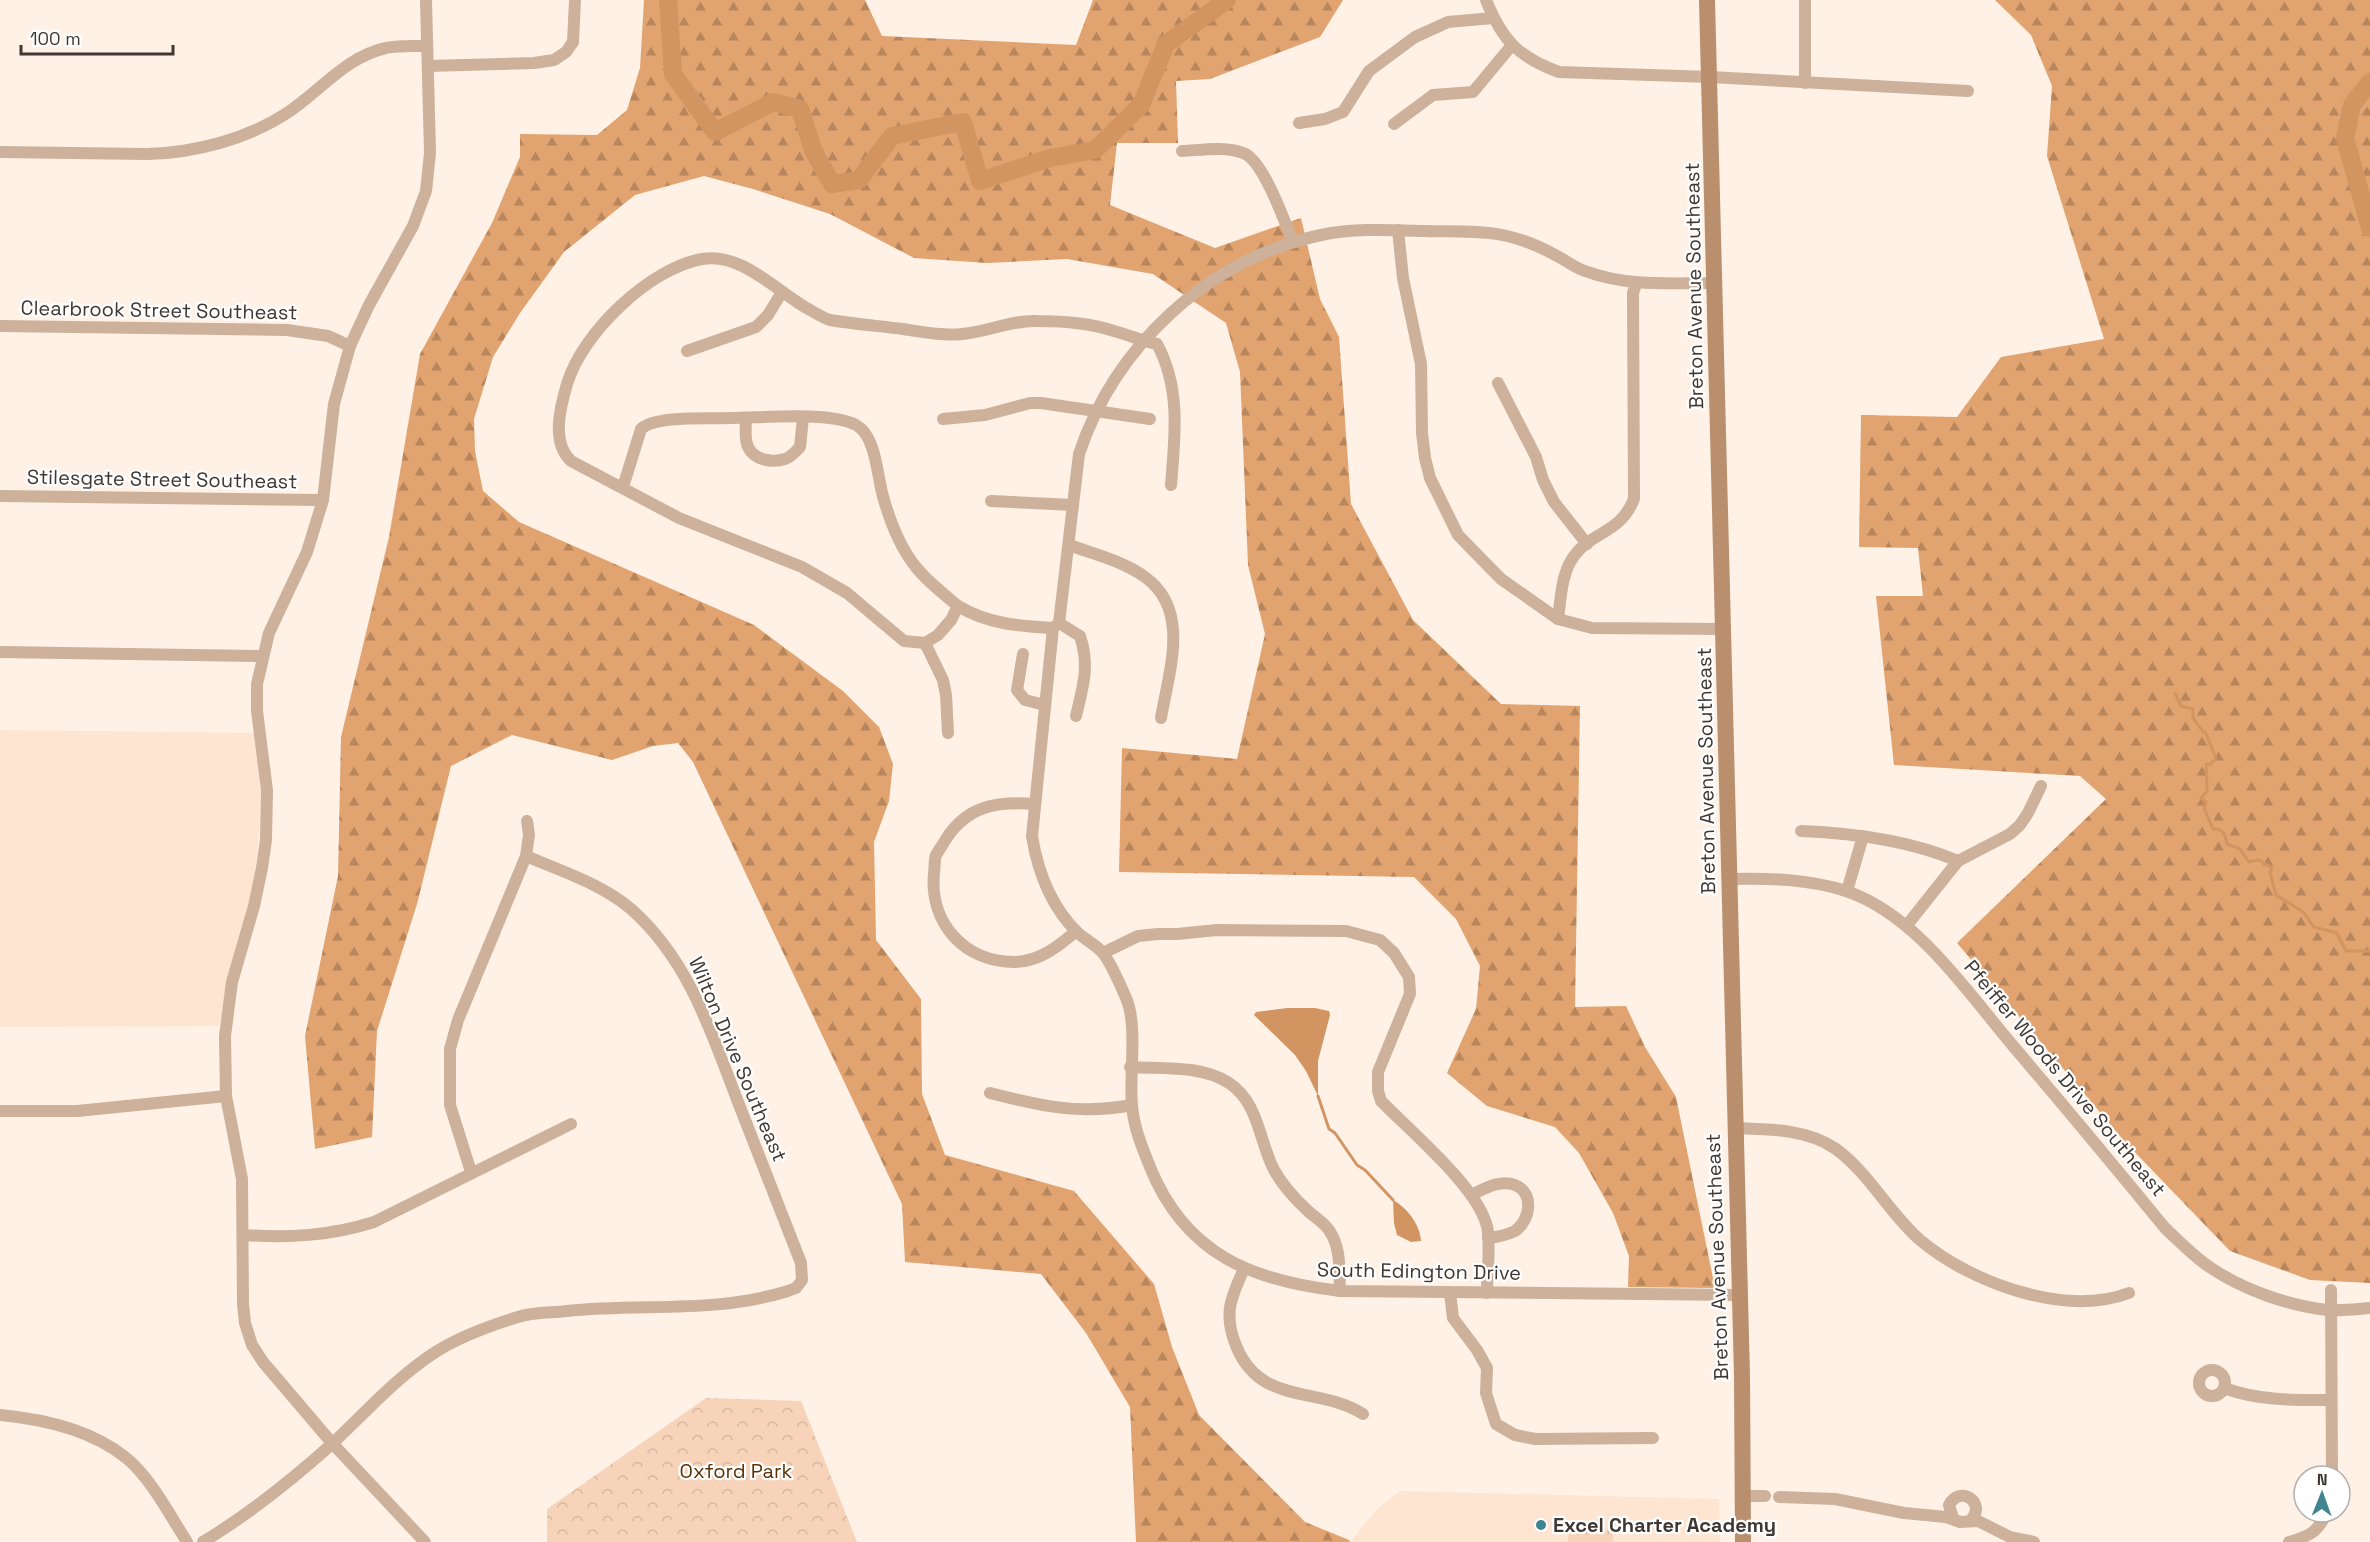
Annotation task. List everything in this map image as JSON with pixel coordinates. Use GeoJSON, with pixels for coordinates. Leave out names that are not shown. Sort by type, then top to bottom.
{"type":"FeatureCollection","features":[{"type":"Feature","properties":{"kind":"main road","name":"Breton Avenue Southeast"},"geometry":{"type":"LineString","coordinates":[[1707,0],[1742,1376],[1743,1542]]}},
{"type":"Feature","properties":{"kind":"street"},"geometry":{"type":"LineString","coordinates":[[424,1542],[332,1443],[263,1362],[252,1345],[245,1323],[243,1304],[242,1179],[226,1096],[225,1036],[227,1008],[260,878],[266,840],[267,790],[257,711],[257,684],[262,656],[269,633],[307,552],[323,500],[334,404],[350,346],[369,305],[413,226],[426,191],[430,153],[426,0]]}},
{"type":"Feature","properties":{"kind":"street"},"geometry":{"type":"LineString","coordinates":[[428,66],[534,63],[554,60],[566,52],[573,42],[575,0]]}},
{"type":"Feature","properties":{"kind":"street"},"geometry":{"type":"LineString","coordinates":[[1486,0],[1493,18],[1519,53],[1539,65],[1558,72],[1710,77],[1968,91]]}},
{"type":"Feature","properties":{"kind":"street"},"geometry":{"type":"LineString","coordinates":[[1805,0],[1805,83]]}},
{"type":"Feature","properties":{"kind":"street"},"geometry":{"type":"LineString","coordinates":[[1299,123],[1343,112],[1369,71],[1415,37],[1448,22],[1493,18]]}},
{"type":"Feature","properties":{"kind":"street"},"geometry":{"type":"LineString","coordinates":[[1394,124],[1433,95],[1473,92],[1512,45]]}},
{"type":"Feature","properties":{"kind":"street"},"geometry":{"type":"LineString","coordinates":[[0,152],[147,154],[201,148],[253,130],[286,113],[356,60],[385,48],[427,46]]}},
{"type":"Feature","properties":{"kind":"street"},"geometry":{"type":"LineString","coordinates":[[1182,151],[1212,149],[1244,153],[1250,157],[1265,178],[1293,242]]}},
{"type":"Feature","properties":{"kind":"street","name":"South Edington Drive"},"geometry":{"type":"LineString","coordinates":[[1715,283],[1636,284],[1605,278],[1582,270],[1530,243],[1507,236],[1485,233],[1355,230],[1293,242],[1244,263],[1212,280],[1171,311],[1127,360],[1086,432],[1079,454],[1069,545],[1045,705],[1032,836],[1036,863],[1050,896],[1076,931],[1103,953],[1127,1000],[1133,1040],[1130,1067],[1132,1106],[1138,1139],[1156,1183],[1183,1223],[1209,1249],[1244,1269],[1299,1287],[1340,1291],[1739,1295]]}},
{"type":"Feature","properties":{"kind":"street"},"geometry":{"type":"LineString","coordinates":[[1398,230],[1403,278],[1421,364],[1422,433],[1430,478],[1458,535],[1501,579],[1558,619],[1592,628],[1724,629]]}},
{"type":"Feature","properties":{"kind":"street"},"geometry":{"type":"LineString","coordinates":[[958,606],[951,620],[938,635],[925,643],[904,641],[847,593],[802,567],[679,518],[571,461],[561,450],[559,438],[562,402],[569,379],[584,350],[605,322],[625,300],[639,289],[673,268],[702,259],[722,257],[737,262],[828,320],[953,334],[977,332],[1015,322],[1053,321],[1093,326],[1157,344],[1171,376],[1174,414],[1171,485]]}},
{"type":"Feature","properties":{"kind":"street"},"geometry":{"type":"LineString","coordinates":[[1558,619],[1560,595],[1568,565],[1575,554],[1622,520],[1634,499],[1633,293],[1636,284]]}},
{"type":"Feature","properties":{"kind":"street"},"geometry":{"type":"LineString","coordinates":[[687,351],[756,327],[768,315],[782,292]]}},
{"type":"Feature","properties":{"kind":"street","name":"Clearbrook Street Southeast"},"geometry":{"type":"LineString","coordinates":[[0,326],[287,330],[328,336],[350,346]]}},
{"type":"Feature","properties":{"kind":"street"},"geometry":{"type":"LineString","coordinates":[[1498,383],[1536,457],[1543,480],[1554,502],[1587,544]]}},
{"type":"Feature","properties":{"kind":"street"},"geometry":{"type":"LineString","coordinates":[[942,419],[985,415],[1030,403],[1150,419]]}},
{"type":"Feature","properties":{"kind":"street"},"geometry":{"type":"LineString","coordinates":[[746,418],[745,438],[748,447],[760,459],[773,461],[787,459],[800,447],[803,418]]}},
{"type":"Feature","properties":{"kind":"street"},"geometry":{"type":"LineString","coordinates":[[623,487],[641,429],[646,424],[693,419],[803,418],[849,422],[859,427],[871,446],[891,522],[919,571],[958,606],[973,615],[1011,626],[1056,625],[1080,636],[1086,653],[1087,667],[1076,716]]}},
{"type":"Feature","properties":{"kind":"street","name":"Stilesgate Street Southeast"},"geometry":{"type":"LineString","coordinates":[[0,496],[323,500]]}},
{"type":"Feature","properties":{"kind":"street"},"geometry":{"type":"LineString","coordinates":[[991,501],[1073,505]]}},
{"type":"Feature","properties":{"kind":"street"},"geometry":{"type":"LineString","coordinates":[[1069,545],[1109,559],[1146,577],[1169,605],[1174,623],[1173,649],[1161,718]]}},
{"type":"Feature","properties":{"kind":"street"},"geometry":{"type":"LineString","coordinates":[[925,643],[943,680],[948,733]]}},
{"type":"Feature","properties":{"kind":"street"},"geometry":{"type":"LineString","coordinates":[[0,652],[262,656]]}},
{"type":"Feature","properties":{"kind":"street"},"geometry":{"type":"LineString","coordinates":[[1023,654],[1017,690],[1025,700],[1045,705]]}},
{"type":"Feature","properties":{"kind":"street"},"geometry":{"type":"LineString","coordinates":[[1907,925],[1958,861],[2010,834],[2020,825],[2041,786]]}},
{"type":"Feature","properties":{"kind":"street"},"geometry":{"type":"LineString","coordinates":[[1034,804],[1010,802],[993,804],[966,816],[952,830],[936,856],[933,890],[939,915],[956,941],[986,958],[996,960],[1017,962],[1039,957],[1057,948],[1076,931]]}},
{"type":"Feature","properties":{"kind":"street"},"geometry":{"type":"LineString","coordinates":[[471,1172],[450,1105],[450,1049],[458,1020],[526,856],[529,835],[527,821]]}},
{"type":"Feature","properties":{"kind":"street"},"geometry":{"type":"LineString","coordinates":[[1801,831],[1863,836],[1941,854],[1958,861]]}},
{"type":"Feature","properties":{"kind":"street"},"geometry":{"type":"LineString","coordinates":[[1847,891],[1863,836]]}},
{"type":"Feature","properties":{"kind":"street","name":"Wilton Drive Southeast"},"geometry":{"type":"LineString","coordinates":[[332,1443],[399,1380],[436,1351],[520,1316],[590,1309],[705,1307],[738,1304],[796,1288],[802,1280],[801,1263],[723,1062],[685,974],[661,938],[630,908],[607,892],[526,856]]}},
{"type":"Feature","properties":{"kind":"street","name":"Pfeiffer Woods Drive Southeast"},"geometry":{"type":"LineString","coordinates":[[1730,879],[1765,878],[1800,881],[1847,891],[1907,925],[1954,976],[2165,1228],[2211,1268],[2252,1289],[2290,1303],[2330,1310],[2370,1308]]}},
{"type":"Feature","properties":{"kind":"street"},"geometry":{"type":"LineString","coordinates":[[1103,953],[1138,936],[1217,930],[1346,931],[1380,940],[1405,968],[1411,985],[1410,994],[1378,1072],[1378,1091],[1381,1101],[1453,1172],[1471,1195],[1488,1231],[1487,1293]]}},
{"type":"Feature","properties":{"kind":"street"},"geometry":{"type":"LineString","coordinates":[[1130,1067],[1205,1073],[1219,1077],[1232,1085],[1245,1098],[1253,1112],[1274,1169],[1288,1190],[1332,1234],[1338,1250],[1340,1291]]}},
{"type":"Feature","properties":{"kind":"street"},"geometry":{"type":"LineString","coordinates":[[990,1093],[1029,1103],[1071,1109],[1103,1111],[1132,1106]]}},
{"type":"Feature","properties":{"kind":"street"},"geometry":{"type":"LineString","coordinates":[[0,1110],[77,1111],[226,1096]]}},
{"type":"Feature","properties":{"kind":"street"},"geometry":{"type":"LineString","coordinates":[[243,1235],[320,1235],[374,1222],[571,1124]]}},
{"type":"Feature","properties":{"kind":"street"},"geometry":{"type":"LineString","coordinates":[[1735,1128],[1775,1130],[1811,1137],[1835,1148],[1859,1169],[1919,1240],[1975,1275],[2009,1288],[2073,1300],[2110,1300],[2129,1293]]}},
{"type":"Feature","properties":{"kind":"street"},"geometry":{"type":"LineString","coordinates":[[1471,1195],[1498,1184],[1516,1185],[1526,1193],[1529,1203],[1521,1226],[1514,1231],[1488,1238]]}},
{"type":"Feature","properties":{"kind":"street"},"geometry":{"type":"LineString","coordinates":[[1244,1269],[1232,1294],[1229,1321],[1232,1337],[1247,1366],[1275,1388],[1343,1404],[1363,1414]]}},
{"type":"Feature","properties":{"kind":"street"},"geometry":{"type":"LineString","coordinates":[[2331,1290],[2332,1464]]}},
{"type":"Feature","properties":{"kind":"street"},"geometry":{"type":"LineString","coordinates":[[1450,1293],[1453,1318],[1477,1350],[1487,1368],[1486,1393],[1496,1424],[1515,1435],[1535,1439],[1653,1438]]}},
{"type":"Feature","properties":{"kind":"street"},"geometry":{"type":"LineString","coordinates":[[2224,1388],[2257,1398],[2284,1401],[2331,1401]]}},
{"type":"Feature","properties":{"kind":"street"},"geometry":{"type":"LineString","coordinates":[[0,1415],[54,1424],[98,1440],[126,1458],[151,1487],[188,1542]]}},
{"type":"Feature","properties":{"kind":"street"},"geometry":{"type":"LineString","coordinates":[[203,1542],[264,1499],[332,1443]]}},
{"type":"Feature","properties":{"kind":"street"},"geometry":{"type":"LineString","coordinates":[[1947,1514],[1954,1498],[1962,1495],[1971,1497],[1974,1514],[1984,1523],[2010,1537],[2034,1542]]}},
{"type":"Feature","properties":{"kind":"street"},"geometry":{"type":"LineString","coordinates":[[1742,1496],[1765,1496]]}},
{"type":"Feature","properties":{"kind":"street"},"geometry":{"type":"LineString","coordinates":[[1779,1497],[1834,1499],[1904,1513],[1947,1514],[1960,1522],[1974,1514]]}},
{"type":"Feature","properties":{"kind":"street"},"geometry":{"type":"LineString","coordinates":[[2289,1542],[2307,1537],[2322,1524]]}},
{"type":"Feature","properties":{"kind":"shaded area"},"geometry":{"type":"Polygon","coordinates":[[[0,730],[255,733],[261,797],[256,875],[219,1026],[0,1027],[0,730]]]}},
{"type":"Feature","properties":{"kind":"shaded area"},"geometry":{"type":"Polygon","coordinates":[[[1287,1008],[1315,1008],[1329,1011],[1330,1015],[1318,1061],[1318,1096],[1295,1055],[1254,1015],[1256,1012],[1287,1008]]]}},
{"type":"Feature","properties":{"kind":"shaded area"},"geometry":{"type":"Polygon","coordinates":[[[1393,1200],[1411,1217],[1418,1228],[1421,1241],[1411,1242],[1397,1235],[1393,1200]]]}},
{"type":"Feature","properties":{"kind":"shaded area","name":"Excel Charter Academy"},"geometry":{"type":"Polygon","coordinates":[[[1400,1491],[1719,1499],[1720,1542],[1350,1542],[1376,1510],[1400,1491]]]}},
{"type":"Feature","properties":{"kind":"green space"},"geometry":{"type":"Polygon","coordinates":[[[644,0],[865,0],[882,36],[1076,45],[1093,0],[1343,0],[1320,37],[1210,79],[1176,81],[1178,143],[1117,143],[1110,205],[1215,248],[1301,218],[1320,299],[1339,337],[1351,504],[1413,620],[1501,704],[1580,706],[1575,1007],[1626,1006],[1645,1047],[1676,1097],[1715,1288],[1628,1287],[1629,1256],[1613,1213],[1579,1153],[1555,1127],[1487,1106],[1447,1073],[1476,1009],[1480,966],[1456,919],[1414,877],[1119,872],[1122,748],[1237,759],[1265,634],[1248,565],[1240,372],[1226,323],[1153,274],[1067,259],[987,263],[914,258],[830,214],[704,176],[635,195],[564,252],[520,313],[493,357],[474,419],[475,451],[483,491],[519,522],[754,625],[843,691],[879,727],[893,764],[889,801],[874,842],[876,940],[921,999],[922,1094],[945,1155],[1074,1191],[1154,1284],[1172,1347],[1199,1415],[1305,1522],[1350,1542],[1136,1542],[1130,1407],[1086,1333],[1041,1274],[905,1262],[902,1204],[693,762],[678,743],[653,746],[612,760],[512,735],[451,766],[417,904],[377,1031],[372,1137],[315,1149],[305,1036],[338,876],[341,737],[389,537],[420,354],[492,223],[520,157],[520,134],[597,135],[627,110],[640,68],[644,0]]]}},
{"type":"Feature","properties":{"kind":"green space"},"geometry":{"type":"Polygon","coordinates":[[[1995,0],[2370,0],[2370,1283],[2310,1280],[2230,1251],[2125,1142],[1957,943],[2106,799],[2080,776],[1894,765],[1876,596],[1923,596],[1918,548],[1859,547],[1861,415],[1957,417],[2001,357],[2104,339],[2047,156],[2052,86],[2031,35],[1995,0]]]}},
{"type":"Feature","properties":{"kind":"green space","name":"Oxford Park"},"geometry":{"type":"Polygon","coordinates":[[[706,1398],[801,1401],[857,1542],[547,1542],[547,1509],[706,1398]]]}},
{"type":"Feature","properties":{"kind":"green space"},"geometry":{"type":"Polygon","coordinates":[[[1568,1528],[1613,1530],[1613,1542],[1568,1542],[1568,1528]]]}},
{"type":"Feature","properties":{"kind":"waterway"},"geometry":{"type":"LineString","coordinates":[[668,0],[673,74],[715,132],[773,102],[800,109],[813,150],[832,184],[859,180],[892,136],[963,122],[980,181],[1050,158],[1095,150],[1141,105],[1166,44],[1227,0]]}},
{"type":"Feature","properties":{"kind":"waterway"},"geometry":{"type":"LineString","coordinates":[[2370,82],[2352,105],[2345,138],[2370,228]]}},
{"type":"Feature","properties":{"kind":"waterway"},"geometry":{"type":"LineString","coordinates":[[2175,693],[2181,706],[2193,709],[2193,718],[2205,732],[2216,758],[2211,764],[2206,764],[2207,791],[2201,798],[2206,802],[2204,808],[2213,829],[2224,833],[2227,844],[2240,849],[2249,862],[2259,860],[2272,868],[2270,872],[2276,895],[2303,912],[2314,927],[2337,933],[2346,951],[2370,951]]}},
{"type":"Feature","properties":{"kind":"waterway"},"geometry":{"type":"LineString","coordinates":[[1318,1096],[1329,1129],[1335,1133],[1357,1165],[1365,1170],[1393,1200]]}},
{"type":"Feature","properties":{"kind":"place","name":"Excel Charter Academy"},"geometry":{"type":"Point","coordinates":[1541,1525]}}]}
